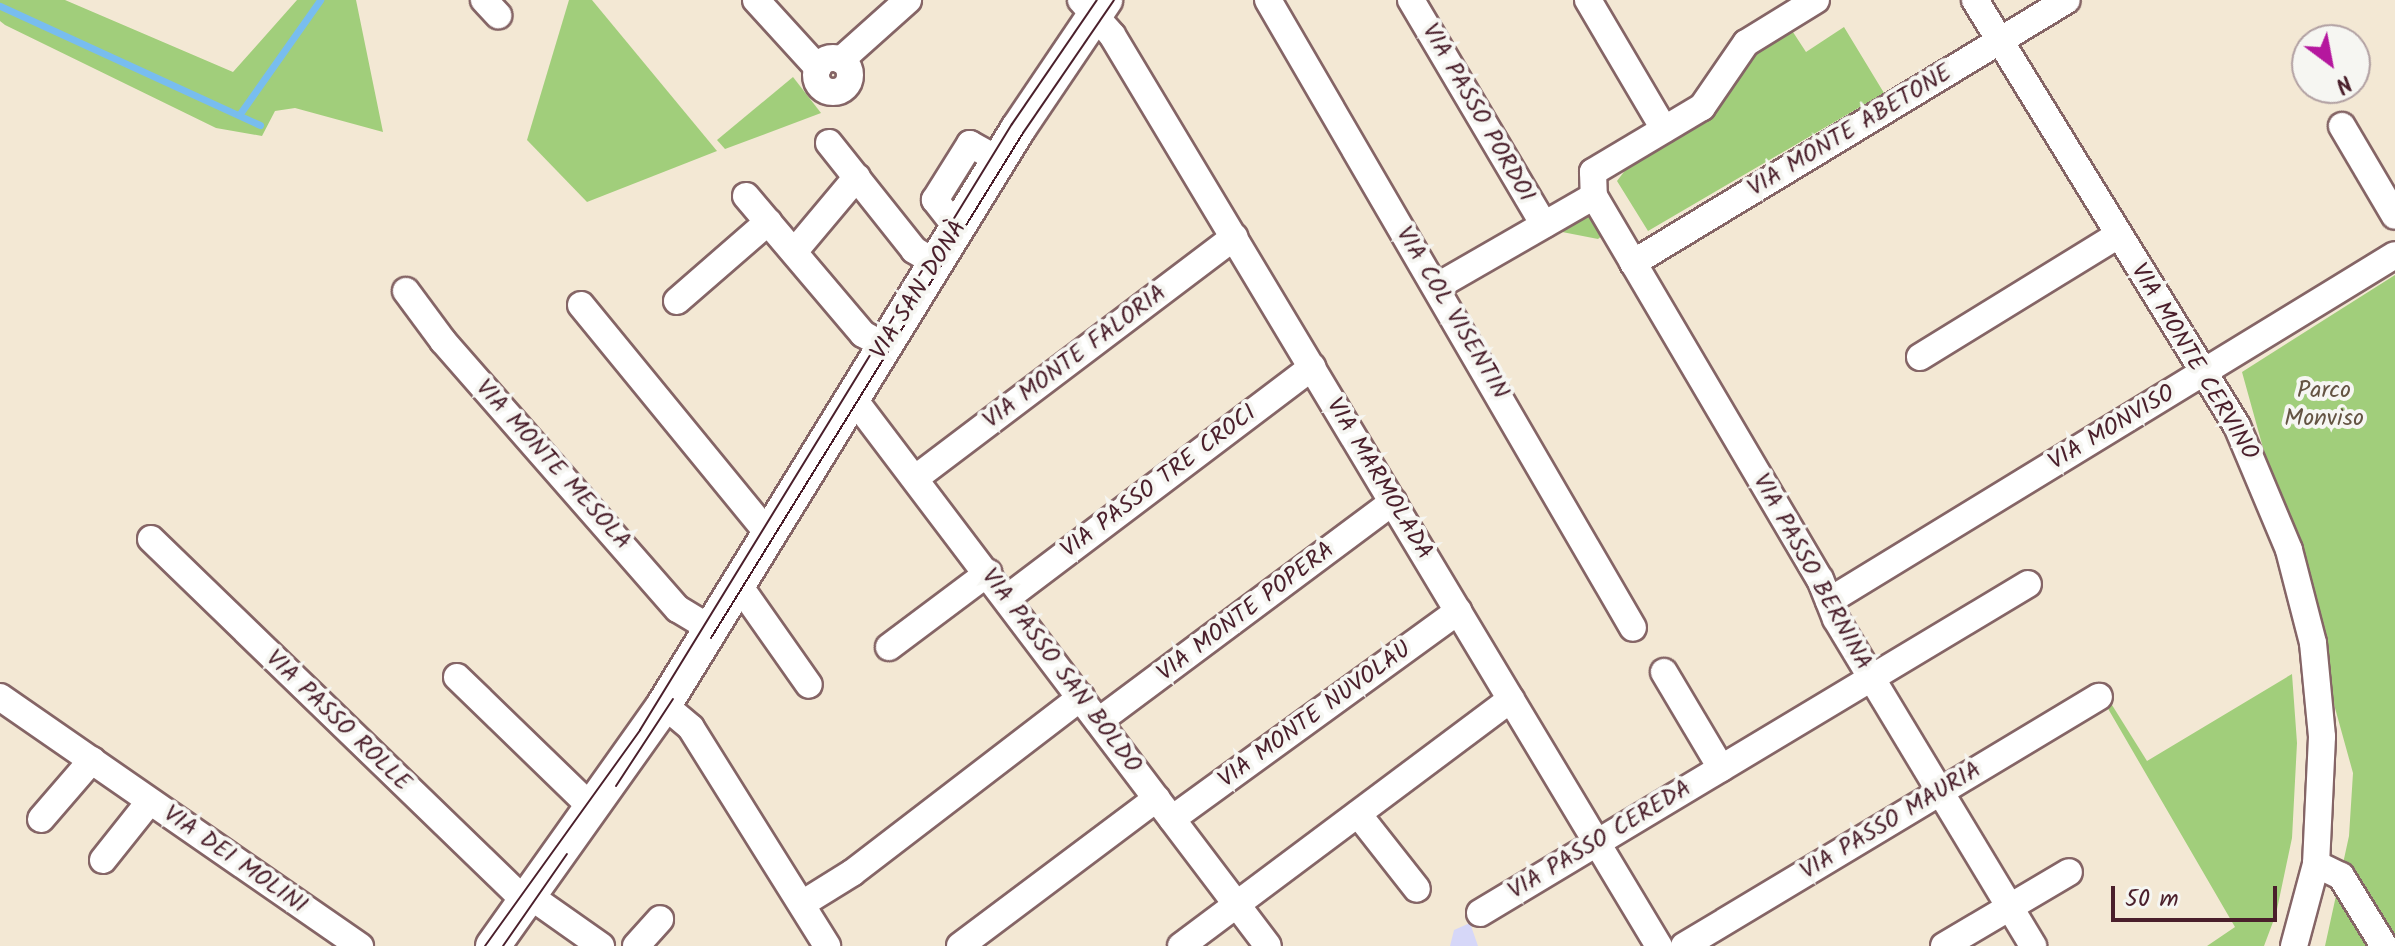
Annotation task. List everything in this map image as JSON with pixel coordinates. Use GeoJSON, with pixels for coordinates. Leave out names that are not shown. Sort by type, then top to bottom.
{"type":"FeatureCollection","features":[{"type":"Feature","properties":{"kind":"main road","name":"VIA SAN DONÀ"},"geometry":{"type":"LineString","coordinates":[[494,946],[664,705],[1094,5]]}},
{"type":"Feature","properties":{"kind":"street"},"geometry":{"type":"LineString","coordinates":[[756,0],[830,64],[908,0]]}},
{"type":"Feature","properties":{"kind":"street","name":"VIA COL VISENTIN"},"geometry":{"type":"LineString","coordinates":[[1268,0],[1633,628]]}},
{"type":"Feature","properties":{"kind":"street","name":"VIA PASSO PORDOI"},"geometry":{"type":"LineString","coordinates":[[1411,0],[1544,225]]}},
{"type":"Feature","properties":{"kind":"street"},"geometry":{"type":"LineString","coordinates":[[1588,0],[1664,129]]}},
{"type":"Feature","properties":{"kind":"street"},"geometry":{"type":"LineString","coordinates":[[1594,196],[1593,172],[1702,107],[1746,43],[1816,0]]}},
{"type":"Feature","properties":{"kind":"street","name":"VIA MONTE CERVINO"},"geometry":{"type":"LineString","coordinates":[[1975,0],[2204,373],[2257,466],[2302,593],[2318,677],[2322,737],[2316,864],[2294,946]]}},
{"type":"Feature","properties":{"kind":"street","name":"VIA MONTE ABETONE"},"geometry":{"type":"LineString","coordinates":[[1633,263],[2067,0]]}},
{"type":"Feature","properties":{"kind":"street","name":"VIA MARMOLADA"},"geometry":{"type":"LineString","coordinates":[[1094,5],[1659,946]]}},
{"type":"Feature","properties":{"kind":"street"},"geometry":{"type":"LineString","coordinates":[[2342,126],[2395,216]]}},
{"type":"Feature","properties":{"kind":"street"},"geometry":{"type":"LineString","coordinates":[[829,143],[914,250],[936,263]]}},
{"type":"Feature","properties":{"kind":"street"},"geometry":{"type":"LineString","coordinates":[[794,252],[857,177]]}},
{"type":"Feature","properties":{"kind":"street"},"geometry":{"type":"LineString","coordinates":[[746,196],[863,334],[885,346]]}},
{"type":"Feature","properties":{"kind":"street","name":"VIA PASSO PORDOI"},"geometry":{"type":"LineString","coordinates":[[1436,287],[1594,196]]}},
{"type":"Feature","properties":{"kind":"street","name":"VIA PASSO BERNINA"},"geometry":{"type":"LineString","coordinates":[[1594,196],[1871,677],[2033,946]]}},
{"type":"Feature","properties":{"kind":"street"},"geometry":{"type":"LineString","coordinates":[[677,301],[768,222]]}},
{"type":"Feature","properties":{"kind":"street"},"geometry":{"type":"LineString","coordinates":[[1920,357],[2118,235]]}},
{"type":"Feature","properties":{"kind":"street","name":"VIA MONTE FALORIA"},"geometry":{"type":"LineString","coordinates":[[917,477],[1234,237]]}},
{"type":"Feature","properties":{"kind":"street","name":"VIA MONVISO"},"geometry":{"type":"LineString","coordinates":[[1829,601],[2395,255]]}},
{"type":"Feature","properties":{"kind":"street","name":"VIA MONTE MESOLA"},"geometry":{"type":"LineString","coordinates":[[406,291],[443,341],[678,609],[711,629]]}},
{"type":"Feature","properties":{"kind":"street"},"geometry":{"type":"LineString","coordinates":[[581,305],[769,535]]}},
{"type":"Feature","properties":{"kind":"street","name":"VIA PASSO TRE CROCI"},"geometry":{"type":"LineString","coordinates":[[1007,598],[1312,367]]}},
{"type":"Feature","properties":{"kind":"street","name":"VIA PASSO SAN BOLDO"},"geometry":{"type":"LineString","coordinates":[[853,398],[917,477],[1268,946]]}},
{"type":"Feature","properties":{"kind":"street","name":"VIA MONTE POPERA"},"geometry":{"type":"LineString","coordinates":[[1099,721],[1393,502]]}},
{"type":"Feature","properties":{"kind":"street","name":"VIA PASSO ROLLE"},"geometry":{"type":"LineString","coordinates":[[151,539],[528,899]]}},
{"type":"Feature","properties":{"kind":"street"},"geometry":{"type":"LineString","coordinates":[[889,647],[988,573]]}},
{"type":"Feature","properties":{"kind":"street"},"geometry":{"type":"LineString","coordinates":[[738,584],[809,685]]}},
{"type":"Feature","properties":{"kind":"street","name":"VIA PASSO CEREDA"},"geometry":{"type":"LineString","coordinates":[[1480,913],[2028,584]]}},
{"type":"Feature","properties":{"kind":"street","name":"VIA MONTE NUVOLAU"},"geometry":{"type":"LineString","coordinates":[[960,946],[1458,611]]}},
{"type":"Feature","properties":{"kind":"street"},"geometry":{"type":"LineString","coordinates":[[1664,672],[1721,768]]}},
{"type":"Feature","properties":{"kind":"street"},"geometry":{"type":"LineString","coordinates":[[457,677],[592,808]]}},
{"type":"Feature","properties":{"kind":"street","name":"VIA DEI MOLINI"},"geometry":{"type":"LineString","coordinates":[[0,697],[360,946]]}},
{"type":"Feature","properties":{"kind":"street"},"geometry":{"type":"LineString","coordinates":[[802,904],[852,873],[1081,697]]}},
{"type":"Feature","properties":{"kind":"street","name":"VIA PASSO MAURIA"},"geometry":{"type":"LineString","coordinates":[[1684,946],[2099,697]]}},
{"type":"Feature","properties":{"kind":"street"},"geometry":{"type":"LineString","coordinates":[[1181,946],[1511,699]]}},
{"type":"Feature","properties":{"kind":"street"},"geometry":{"type":"LineString","coordinates":[[664,705],[691,728],[827,946]]}},
{"type":"Feature","properties":{"kind":"street"},"geometry":{"type":"LineString","coordinates":[[41,819],[92,760]]}},
{"type":"Feature","properties":{"kind":"street","name":"VIA DEI MOLINI"},"geometry":{"type":"LineString","coordinates":[[103,860],[150,801]]}},
{"type":"Feature","properties":{"kind":"street"},"geometry":{"type":"LineString","coordinates":[[1358,814],[1417,889]]}},
{"type":"Feature","properties":{"kind":"street"},"geometry":{"type":"LineString","coordinates":[[2316,864],[2341,876],[2384,946]]}},
{"type":"Feature","properties":{"kind":"street"},"geometry":{"type":"LineString","coordinates":[[1944,946],[2069,872]]}},
{"type":"Feature","properties":{"kind":"street"},"geometry":{"type":"LineString","coordinates":[[528,899],[601,946]]}},
{"type":"Feature","properties":{"kind":"street"},"geometry":{"type":"LineString","coordinates":[[636,946],[660,919]]}},
{"type":"Feature","properties":{"kind":"shaded area"},"geometry":{"type":"Polygon","coordinates":[[[1470,923],[1478,946],[1450,946],[1454,930],[1470,923]]]}},
{"type":"Feature","properties":{"kind":"green space"},"geometry":{"type":"Polygon","coordinates":[[[0,0],[65,0],[233,72],[297,0],[356,0],[383,132],[295,108],[275,111],[262,136],[216,128],[5,25],[0,21],[0,0]]]}},
{"type":"Feature","properties":{"kind":"green space"},"geometry":{"type":"Polygon","coordinates":[[[569,0],[592,0],[717,151],[587,202],[527,140],[569,0]]]}},
{"type":"Feature","properties":{"kind":"green space"},"geometry":{"type":"Polygon","coordinates":[[[1844,27],[1884,93],[1648,231],[1617,181],[1633,160],[1715,111],[1753,52],[1791,29],[1806,52],[1844,27]]]}},
{"type":"Feature","properties":{"kind":"green space"},"geometry":{"type":"Polygon","coordinates":[[[793,77],[821,113],[725,149],[717,140],[793,77]]]}},
{"type":"Feature","properties":{"kind":"green space"},"geometry":{"type":"Polygon","coordinates":[[[1594,196],[1609,230],[1598,239],[1557,231],[1594,196]]]}},
{"type":"Feature","properties":{"kind":"green space","name":"Parco Monviso"},"geometry":{"type":"Polygon","coordinates":[[[2395,275],[2395,946],[2325,946],[2349,836],[2353,773],[2242,372],[2395,275]]]}},
{"type":"Feature","properties":{"kind":"green space"},"geometry":{"type":"Polygon","coordinates":[[[2292,674],[2297,743],[2292,838],[2276,914],[2264,946],[2207,946],[2235,927],[2103,700],[2107,697],[2147,761],[2292,674]]]}},
{"type":"Feature","properties":{"kind":"waterway"},"geometry":{"type":"LineString","coordinates":[[239,115],[320,0]]}},
{"type":"Feature","properties":{"kind":"waterway"},"geometry":{"type":"LineString","coordinates":[[0,6],[260,125]]}},
{"type":"Feature","properties":{"kind":"tram line"},"geometry":{"type":"LineString","coordinates":[[485,946],[640,730],[1012,124],[1097,0]]}},
{"type":"Feature","properties":{"kind":"tram line"},"geometry":{"type":"LineString","coordinates":[[711,638],[1023,133],[1114,0]]}},
{"type":"Feature","properties":{"kind":"tram line"},"geometry":{"type":"LineString","coordinates":[[616,786],[673,699]]}},
{"type":"Feature","properties":{"kind":"tram line"},"geometry":{"type":"LineString","coordinates":[[503,946],[567,854]]}}]}
